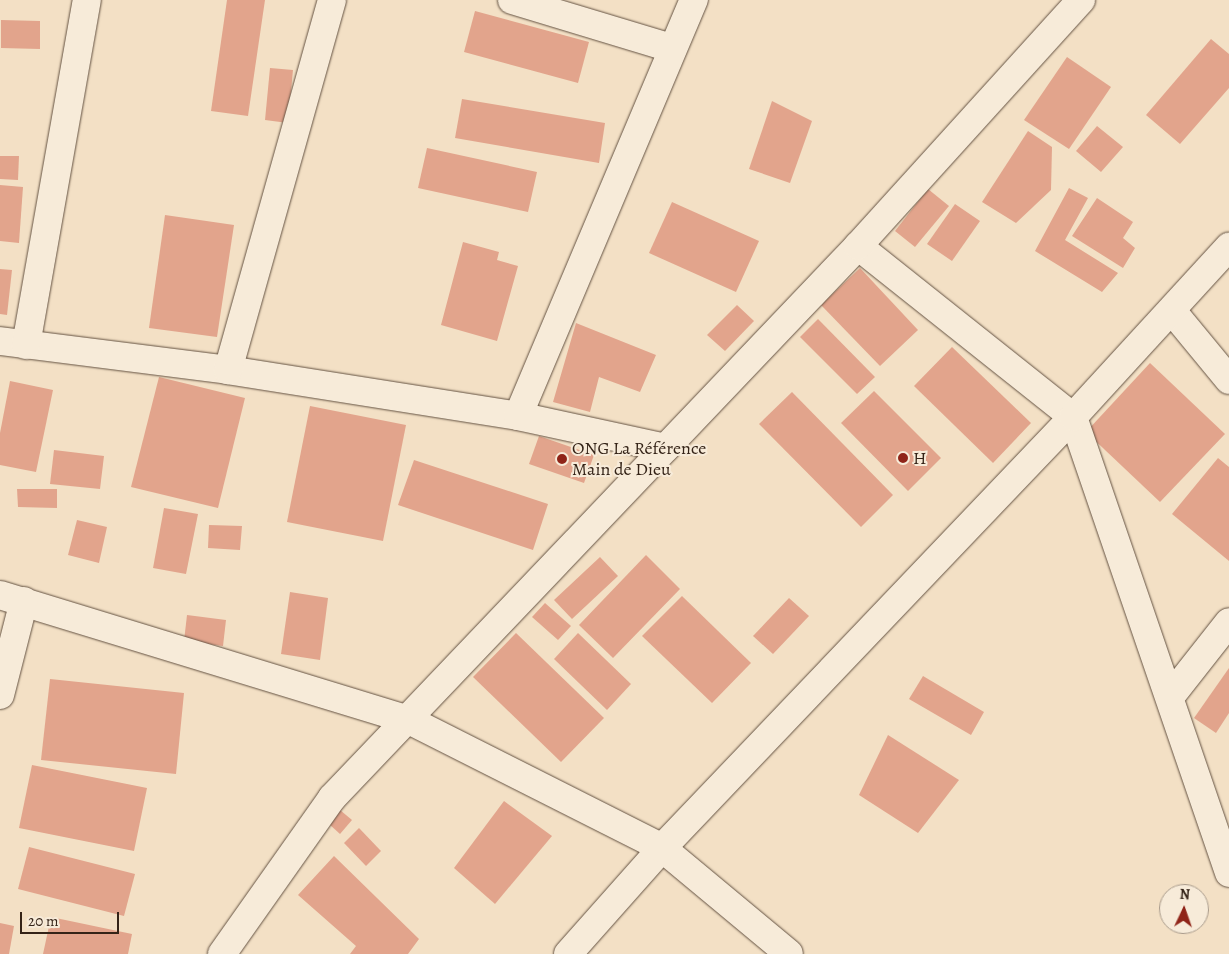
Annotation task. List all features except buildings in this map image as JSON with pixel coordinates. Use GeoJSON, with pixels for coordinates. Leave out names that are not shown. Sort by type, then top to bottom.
{"type":"FeatureCollection","features":[{"type":"Feature","properties":{"kind":"street"},"geometry":{"type":"LineString","coordinates":[[87,0],[13,343],[228,370],[518,416],[666,448]]}},
{"type":"Feature","properties":{"kind":"street"},"geometry":{"type":"LineString","coordinates":[[228,370],[332,0]]}},
{"type":"Feature","properties":{"kind":"street"},"geometry":{"type":"LineString","coordinates":[[512,0],[671,48]]}},
{"type":"Feature","properties":{"kind":"street"},"geometry":{"type":"LineString","coordinates":[[518,416],[671,48],[694,0]]}},
{"type":"Feature","properties":{"kind":"street"},"geometry":{"type":"LineString","coordinates":[[222,954],[332,798],[409,720],[858,246],[1081,0]]}},
{"type":"Feature","properties":{"kind":"street"},"geometry":{"type":"LineString","coordinates":[[858,246],[1073,417],[1229,873]]}},
{"type":"Feature","properties":{"kind":"street"},"geometry":{"type":"LineString","coordinates":[[568,954],[662,848],[1173,312],[1229,247]]}},
{"type":"Feature","properties":{"kind":"street"},"geometry":{"type":"LineString","coordinates":[[1173,312],[1229,380]]}},
{"type":"Feature","properties":{"kind":"street"},"geometry":{"type":"LineString","coordinates":[[0,695],[12,598],[409,720],[662,848],[789,954]]}},
{"type":"Feature","properties":{"kind":"street"},"geometry":{"type":"LineString","coordinates":[[1170,697],[1229,622]]}},
{"type":"Feature","properties":{"kind":"place","name":"H"},"geometry":{"type":"Point","coordinates":[903,458]}},
{"type":"Feature","properties":{"kind":"place","name":"ONG La Référence Main de Dieu"},"geometry":{"type":"Point","coordinates":[562,459]}}]}
